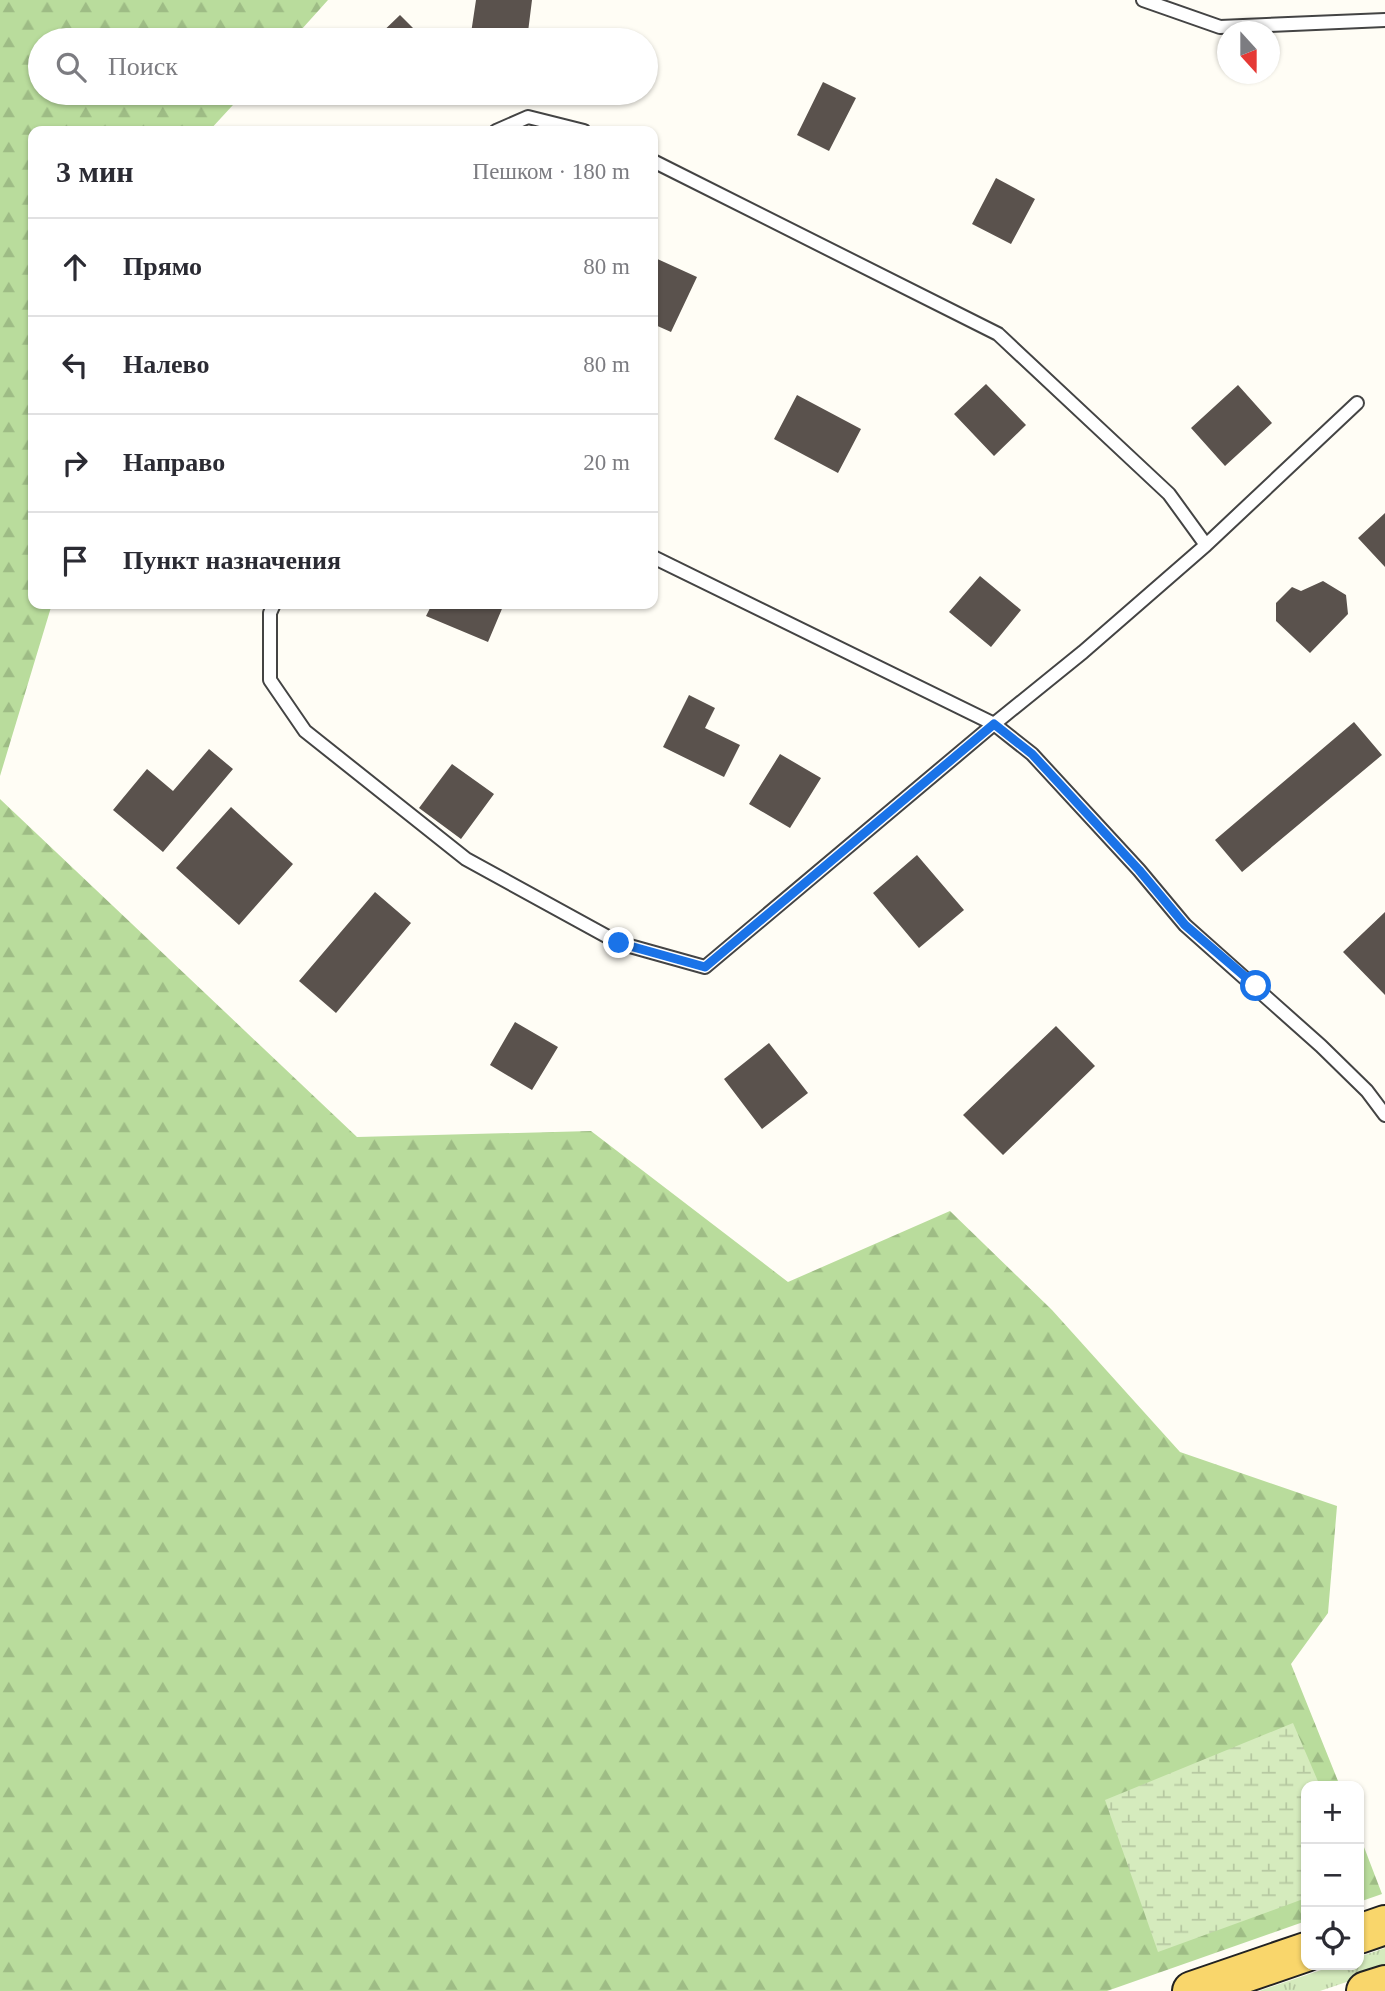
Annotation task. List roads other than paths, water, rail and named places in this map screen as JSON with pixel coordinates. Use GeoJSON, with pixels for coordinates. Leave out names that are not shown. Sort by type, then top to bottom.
{"type":"FeatureCollection","features":[{"type":"Feature","properties":{"kind":"main road"},"geometry":{"type":"LineString","coordinates":[[1364,1932],[1385,1925]]}},
{"type":"Feature","properties":{"kind":"main road"},"geometry":{"type":"LineString","coordinates":[[1192,1991],[1301,1954]]}},
{"type":"Feature","properties":{"kind":"main road"},"geometry":{"type":"LineString","coordinates":[[1366,1991],[1385,1984]]}},
{"type":"Feature","properties":{"kind":"lane"},"geometry":{"type":"LineString","coordinates":[[1143,0],[1220,27],[1385,20]]}},
{"type":"Feature","properties":{"kind":"lane"},"geometry":{"type":"LineString","coordinates":[[507,126],[528,117],[564,126]]}},
{"type":"Feature","properties":{"kind":"lane"},"geometry":{"type":"LineString","coordinates":[[658,164],[998,334],[1169,494],[1206,545]]}},
{"type":"Feature","properties":{"kind":"lane"},"geometry":{"type":"LineString","coordinates":[[272,609],[270,680],[305,731],[466,859],[619,943],[705,967],[1083,652],[1206,545],[1357,403]]}},
{"type":"Feature","properties":{"kind":"lane"},"geometry":{"type":"LineString","coordinates":[[658,559],[994,724],[1032,754],[1139,870],[1185,925],[1321,1046],[1367,1091],[1385,1115]]}}]}
